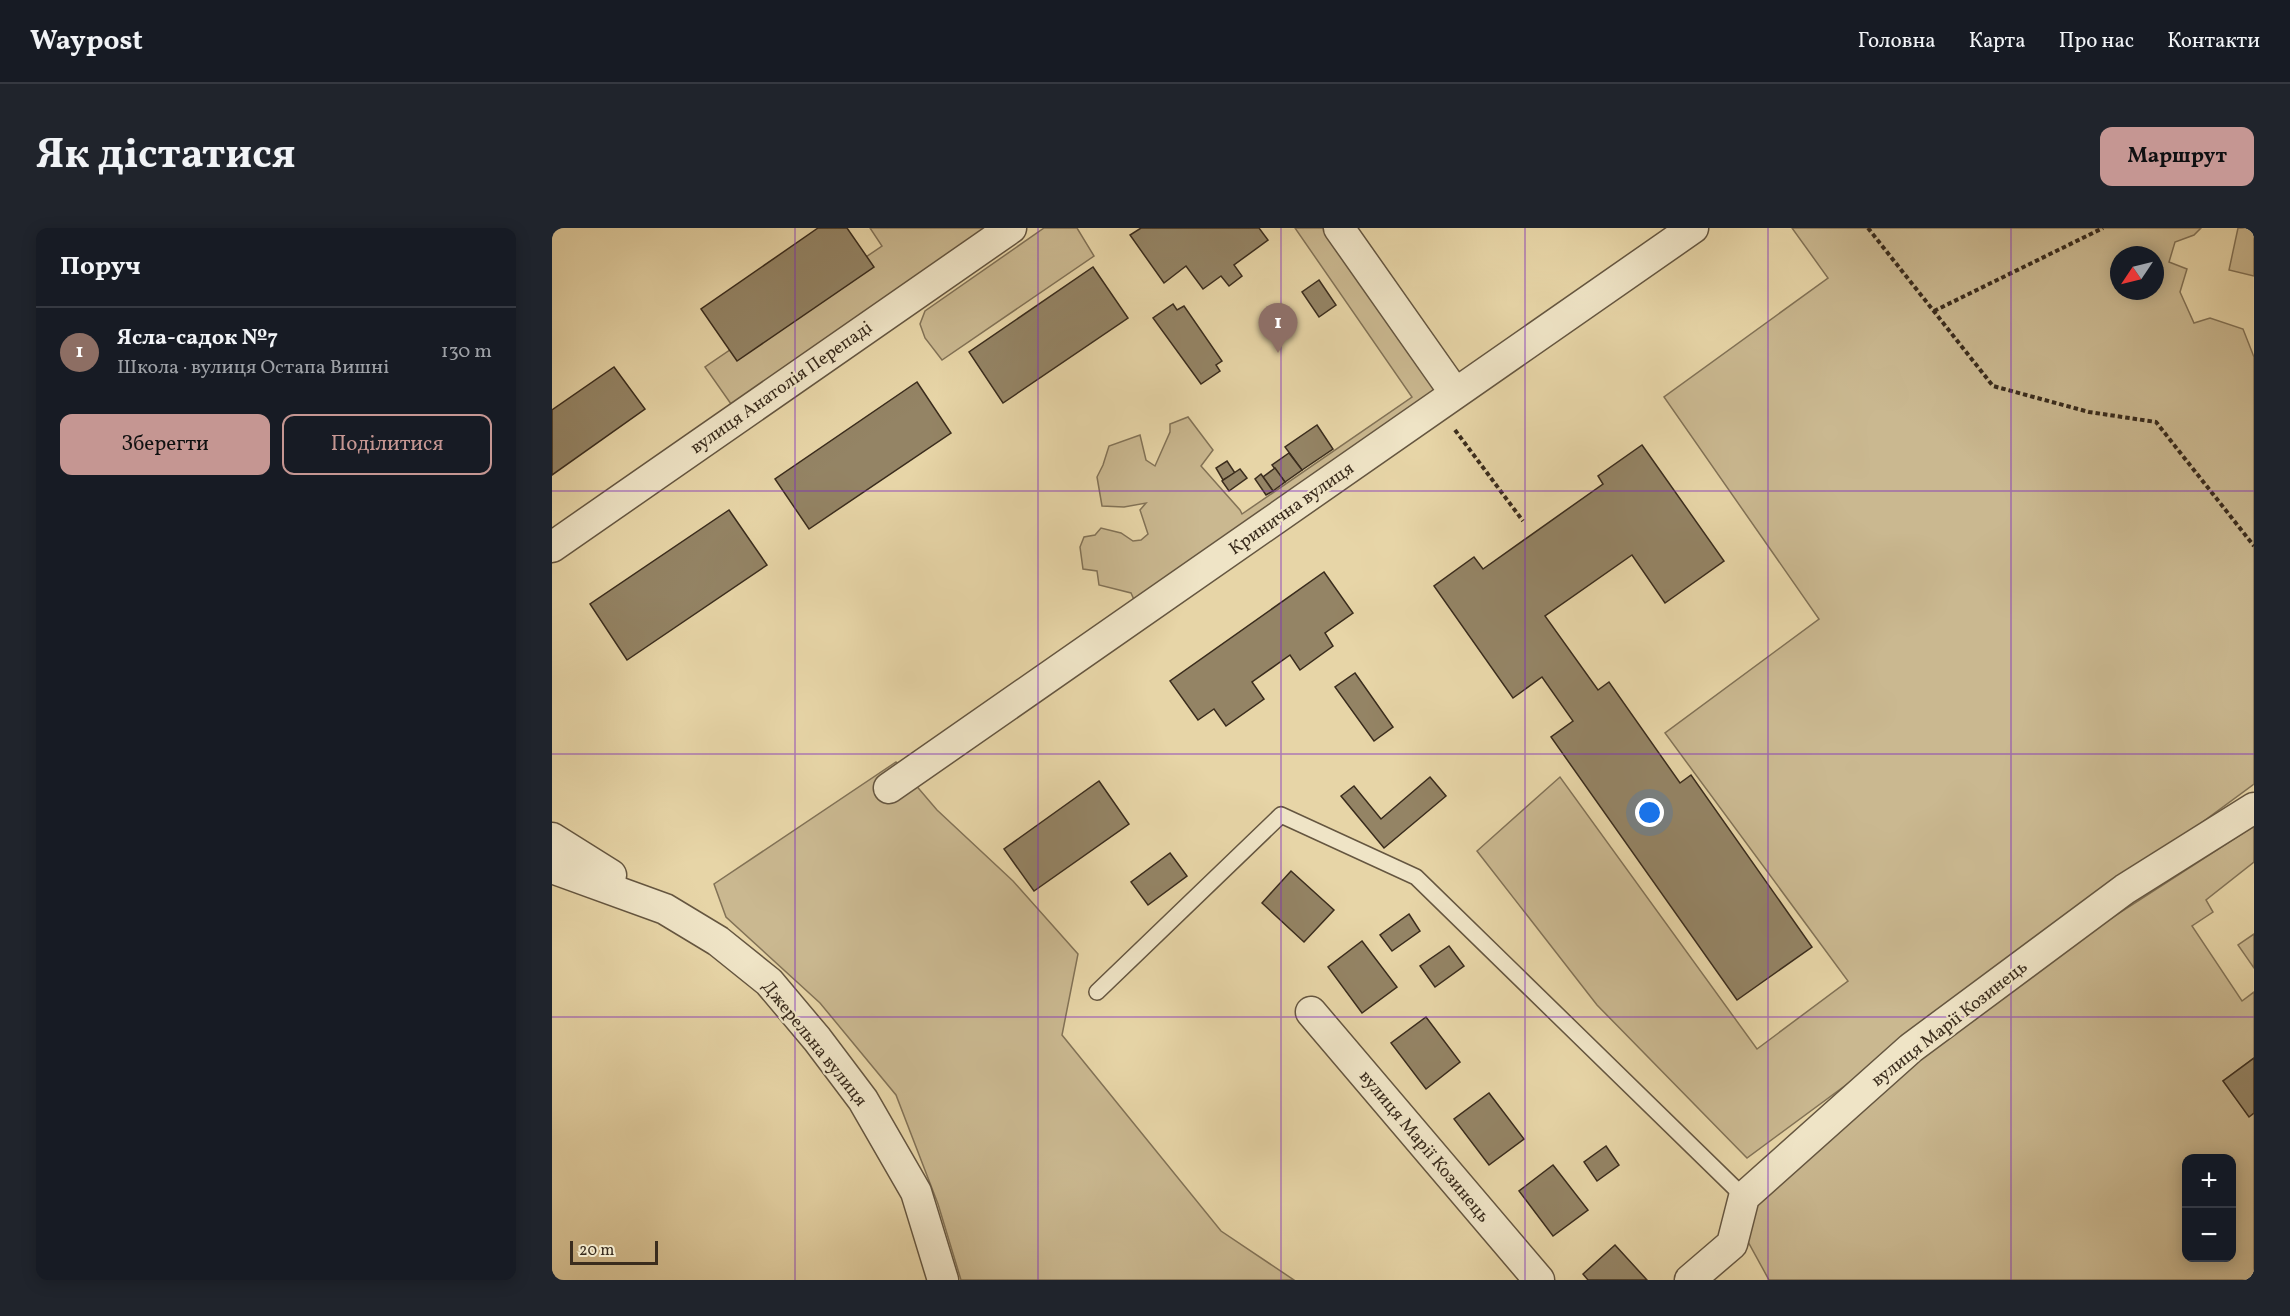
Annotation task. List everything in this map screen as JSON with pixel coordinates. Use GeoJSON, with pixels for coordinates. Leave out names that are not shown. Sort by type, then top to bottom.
{"type":"FeatureCollection","features":[{"type":"Feature","properties":{"kind":"street","name":"вулиця Анатолія Перепаді"},"geometry":{"type":"LineString","coordinates":[[552,547],[1011,228]]}},
{"type":"Feature","properties":{"kind":"street"},"geometry":{"type":"LineString","coordinates":[[1339,228],[1446,400]]}},
{"type":"Feature","properties":{"kind":"street","name":"Кринична вулиця"},"geometry":{"type":"LineString","coordinates":[[889,788],[1692,228]]}},
{"type":"Feature","properties":{"kind":"street","name":"вулиця Марії Козинець"},"geometry":{"type":"LineString","coordinates":[[1744,1197],[1911,1048],[2125,889],[2254,808]]}},
{"type":"Feature","properties":{"kind":"street"},"geometry":{"type":"LineString","coordinates":[[552,838],[665,909]]}},
{"type":"Feature","properties":{"kind":"street","name":"Джерельна вулиця"},"geometry":{"type":"LineString","coordinates":[[552,868],[665,909],[718,941],[769,982],[817,1039],[863,1100],[916,1192],[943,1280]]}},
{"type":"Feature","properties":{"kind":"street","name":"вулиця Марії Козинець"},"geometry":{"type":"LineString","coordinates":[[1311,1012],[1539,1280]]}},
{"type":"Feature","properties":{"kind":"street"},"geometry":{"type":"LineString","coordinates":[[1690,1280],[1732,1244],[1744,1197]]}},
{"type":"Feature","properties":{"kind":"lane"},"geometry":{"type":"LineString","coordinates":[[1097,992],[1281,815],[1416,877],[1744,1197]]}},
{"type":"Feature","properties":{"kind":"path"},"geometry":{"type":"LineString","coordinates":[[1868,228],[1993,386],[2089,412],[2156,422],[2254,546]]}},
{"type":"Feature","properties":{"kind":"path"},"geometry":{"type":"LineString","coordinates":[[1934,311],[2103,228]]}},
{"type":"Feature","properties":{"kind":"path"},"geometry":{"type":"LineString","coordinates":[[1446,400],[1523,521]]}},
{"type":"Feature","properties":{"kind":"shaded area"},"geometry":{"type":"Polygon","coordinates":[[[870,228],[991,228],[731,404],[705,367],[882,246],[870,228]]]}},
{"type":"Feature","properties":{"kind":"shaded area"},"geometry":{"type":"Polygon","coordinates":[[[1044,228],[1077,228],[1094,256],[942,360],[925,338],[920,324],[925,311],[1044,228]]]}},
{"type":"Feature","properties":{"kind":"shaded area"},"geometry":{"type":"Polygon","coordinates":[[[1295,228],[1323,228],[1441,394],[1135,602],[1131,593],[1099,585],[1097,571],[1083,569],[1080,547],[1084,537],[1095,535],[1101,528],[1121,533],[1133,541],[1141,540],[1148,534],[1140,510],[1146,503],[1124,507],[1102,506],[1097,477],[1109,446],[1140,435],[1146,460],[1155,466],[1170,432],[1170,424],[1188,417],[1213,450],[1201,466],[1242,514],[1412,397],[1295,228]]]}},
{"type":"Feature","properties":{"kind":"shaded area"},"geometry":{"type":"Polygon","coordinates":[[[1792,228],[2201,228],[2194,235],[2175,242],[2169,262],[2187,269],[2180,292],[2194,323],[2210,318],[2243,329],[2254,357],[2254,784],[1747,1158],[1597,1005],[1477,851],[1560,777],[1757,1049],[1848,981],[1665,733],[1819,619],[1664,397],[1828,278],[1792,228]]]}},
{"type":"Feature","properties":{"kind":"shaded area"},"geometry":{"type":"Polygon","coordinates":[[[2238,228],[2254,228],[2254,276],[2229,270],[2238,228]]]}},
{"type":"Feature","properties":{"kind":"shaded area"},"geometry":{"type":"Polygon","coordinates":[[[896,762],[937,810],[1013,881],[1078,954],[1062,1035],[1221,1231],[1294,1280],[961,1280],[938,1204],[896,1095],[820,1003],[726,917],[714,884],[896,762]]]}},
{"type":"Feature","properties":{"kind":"shaded area"},"geometry":{"type":"Polygon","coordinates":[[[2254,826],[2254,862],[2206,900],[2213,912],[2192,926],[2242,1001],[2254,992],[2254,1058],[2223,1081],[2249,1116],[2254,1113],[2254,1280],[1769,1280],[1746,1238],[1751,1204],[2000,990],[2254,826]]]}},
{"type":"Feature","properties":{"kind":"shaded area"},"geometry":{"type":"Polygon","coordinates":[[[2254,934],[2254,968],[2238,945],[2254,934]]]}},
{"type":"Feature","properties":{"kind":"building"},"geometry":{"type":"Polygon","coordinates":[[[818,228],[847,228],[874,267],[737,361],[701,309],[818,228]]]}},
{"type":"Feature","properties":{"kind":"building"},"geometry":{"type":"Polygon","coordinates":[[[1141,228],[1259,228],[1268,240],[1234,265],[1242,276],[1229,286],[1221,276],[1203,289],[1186,266],[1164,283],[1130,235],[1141,228]]]}},
{"type":"Feature","properties":{"kind":"building"},"geometry":{"type":"Polygon","coordinates":[[[1093,267],[1128,318],[1003,403],[969,352],[1093,267]]]}},
{"type":"Feature","properties":{"kind":"building"},"geometry":{"type":"Polygon","coordinates":[[[1319,280],[1336,305],[1319,317],[1302,292],[1319,280]]]}},
{"type":"Feature","properties":{"kind":"building"},"geometry":{"type":"Polygon","coordinates":[[[1173,304],[1177,310],[1184,306],[1222,361],[1216,365],[1220,371],[1201,384],[1153,318],[1173,304]]]}},
{"type":"Feature","properties":{"kind":"building"},"geometry":{"type":"Polygon","coordinates":[[[614,367],[645,409],[552,475],[552,410],[614,367]]]}},
{"type":"Feature","properties":{"kind":"building"},"geometry":{"type":"Polygon","coordinates":[[[917,382],[951,433],[809,529],[775,479],[917,382]]]}},
{"type":"Feature","properties":{"kind":"building"},"geometry":{"type":"Polygon","coordinates":[[[1317,425],[1333,449],[1302,470],[1285,447],[1317,425]]]}},
{"type":"Feature","properties":{"kind":"building"},"geometry":{"type":"Polygon","coordinates":[[[1642,445],[1724,561],[1665,603],[1632,555],[1545,616],[1598,690],[1609,682],[1680,783],[1691,775],[1812,947],[1737,1000],[1551,737],[1573,721],[1542,677],[1513,698],[1434,586],[1474,557],[1483,569],[1603,484],[1598,476],[1642,445]]]}},
{"type":"Feature","properties":{"kind":"building"},"geometry":{"type":"Polygon","coordinates":[[[1289,453],[1302,470],[1285,482],[1272,465],[1289,453]]]}},
{"type":"Feature","properties":{"kind":"building"},"geometry":{"type":"Polygon","coordinates":[[[1227,461],[1235,473],[1223,480],[1216,468],[1227,461]]]}},
{"type":"Feature","properties":{"kind":"building"},"geometry":{"type":"Polygon","coordinates":[[[1275,468],[1285,482],[1273,491],[1263,477],[1275,468]]]}},
{"type":"Feature","properties":{"kind":"building"},"geometry":{"type":"Polygon","coordinates":[[[1240,469],[1247,478],[1229,491],[1222,481],[1240,469]]]}},
{"type":"Feature","properties":{"kind":"building"},"geometry":{"type":"Polygon","coordinates":[[[1261,474],[1273,491],[1266,495],[1255,479],[1261,474]]]}},
{"type":"Feature","properties":{"kind":"building"},"geometry":{"type":"Polygon","coordinates":[[[729,510],[767,565],[627,660],[590,604],[729,510]]]}},
{"type":"Feature","properties":{"kind":"building"},"geometry":{"type":"Polygon","coordinates":[[[1324,572],[1353,613],[1325,633],[1333,646],[1300,670],[1290,655],[1252,682],[1264,699],[1226,726],[1214,709],[1198,720],[1170,681],[1324,572]]]}},
{"type":"Feature","properties":{"kind":"building"},"geometry":{"type":"Polygon","coordinates":[[[1355,673],[1393,727],[1374,741],[1335,687],[1355,673]]]}},
{"type":"Feature","properties":{"kind":"building"},"geometry":{"type":"Polygon","coordinates":[[[1430,777],[1446,796],[1384,848],[1341,796],[1354,786],[1381,819],[1430,777]]]}},
{"type":"Feature","properties":{"kind":"building"},"geometry":{"type":"Polygon","coordinates":[[[1099,781],[1129,824],[1034,891],[1004,849],[1099,781]]]}},
{"type":"Feature","properties":{"kind":"building"},"geometry":{"type":"Polygon","coordinates":[[[1170,853],[1187,876],[1148,905],[1131,882],[1170,853]]]}},
{"type":"Feature","properties":{"kind":"building"},"geometry":{"type":"Polygon","coordinates":[[[1291,871],[1334,910],[1304,942],[1262,903],[1291,871]]]}},
{"type":"Feature","properties":{"kind":"building"},"geometry":{"type":"Polygon","coordinates":[[[1409,914],[1420,931],[1392,951],[1380,935],[1409,914]]]}},
{"type":"Feature","properties":{"kind":"building"},"geometry":{"type":"Polygon","coordinates":[[[1362,941],[1397,987],[1362,1013],[1328,967],[1362,941]]]}},
{"type":"Feature","properties":{"kind":"building"},"geometry":{"type":"Polygon","coordinates":[[[1449,946],[1464,966],[1435,987],[1420,966],[1449,946]]]}},
{"type":"Feature","properties":{"kind":"building"},"geometry":{"type":"Polygon","coordinates":[[[1426,1017],[1460,1062],[1426,1089],[1391,1043],[1426,1017]]]}},
{"type":"Feature","properties":{"kind":"building"},"geometry":{"type":"Polygon","coordinates":[[[2254,1058],[2254,1113],[2249,1117],[2223,1081],[2254,1058]]]}},
{"type":"Feature","properties":{"kind":"building"},"geometry":{"type":"Polygon","coordinates":[[[1489,1093],[1524,1139],[1489,1165],[1454,1119],[1489,1093]]]}},
{"type":"Feature","properties":{"kind":"building"},"geometry":{"type":"Polygon","coordinates":[[[1606,1146],[1619,1165],[1597,1181],[1584,1162],[1606,1146]]]}},
{"type":"Feature","properties":{"kind":"building"},"geometry":{"type":"Polygon","coordinates":[[[1553,1165],[1588,1210],[1553,1236],[1519,1191],[1553,1165]]]}},
{"type":"Feature","properties":{"kind":"building"},"geometry":{"type":"Polygon","coordinates":[[[1615,1245],[1647,1280],[1588,1280],[1583,1274],[1615,1245]]]}},
{"type":"Feature","properties":{"kind":"place","name":"Ясла-садок №7"},"geometry":{"type":"Point","coordinates":[1278,353]}}]}
